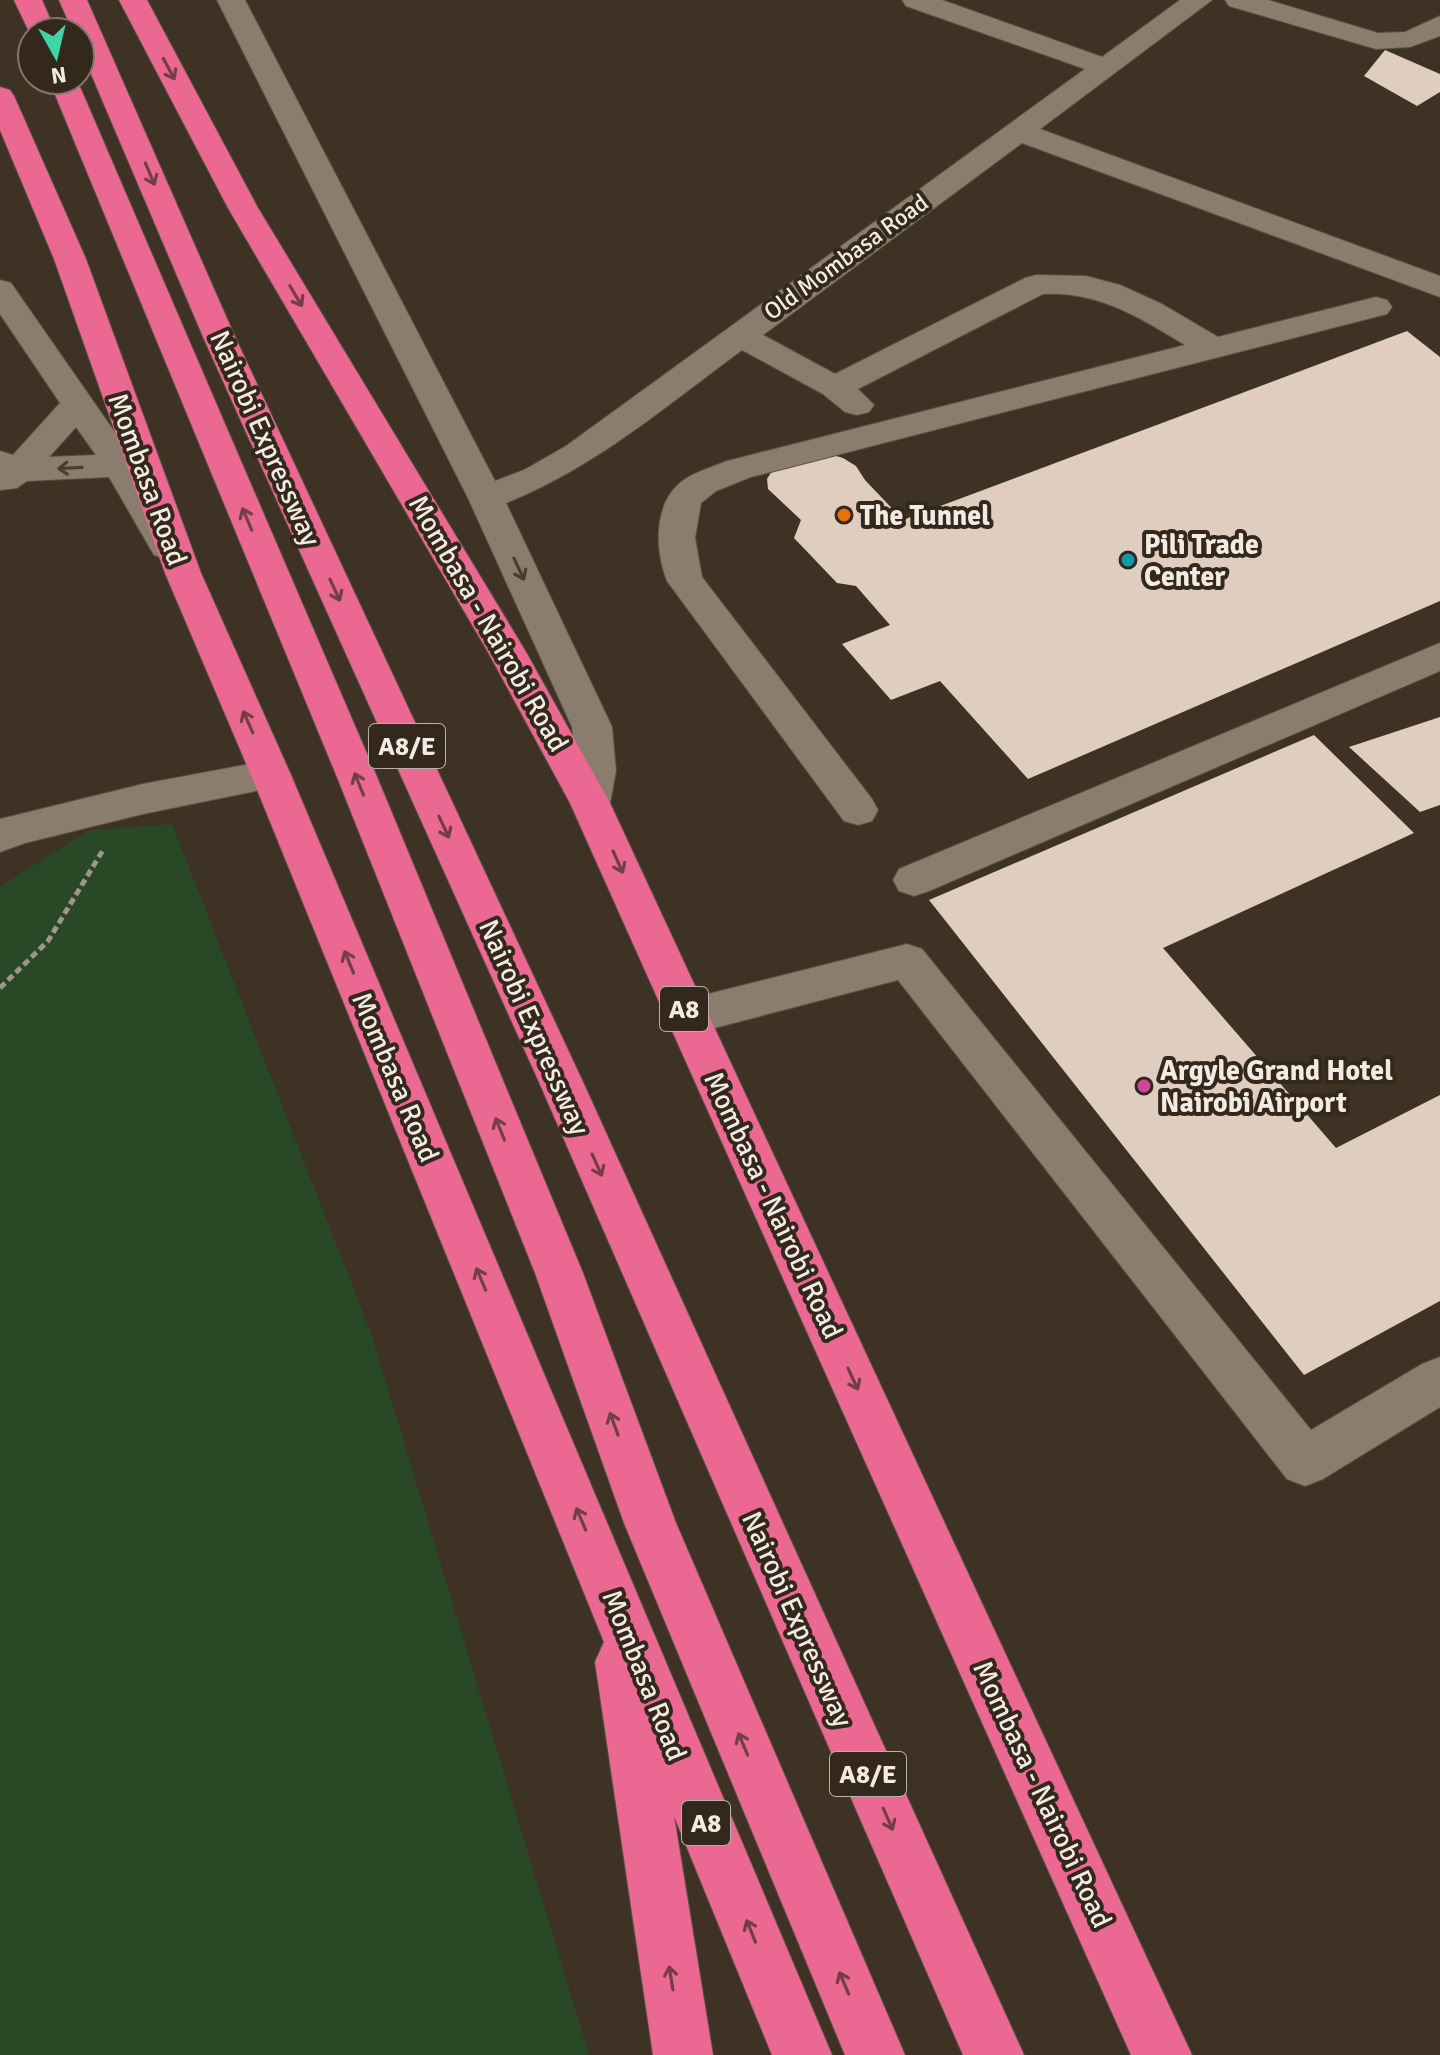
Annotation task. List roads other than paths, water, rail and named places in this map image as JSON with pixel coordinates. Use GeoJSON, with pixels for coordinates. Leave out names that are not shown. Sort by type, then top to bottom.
{"type":"FeatureCollection","features":[{"type":"Feature","properties":{"kind":"highway","name":"Nairobi Expressway"},"geometry":{"type":"LineString","coordinates":[[73,0],[227,353],[561,1082],[994,2055]]}},
{"type":"Feature","properties":{"kind":"highway","name":"Mombasa - Nairobi Road"},"geometry":{"type":"LineString","coordinates":[[133,0],[243,208],[523,678],[590,803],[1162,2055]]}},
{"type":"Feature","properties":{"kind":"highway","name":"Mombasa Road"},"geometry":{"type":"LineString","coordinates":[[0,96],[70,259],[183,573],[271,775],[802,2055]]}},
{"type":"Feature","properties":{"kind":"highway","name":"Nairobi Expressway"},"geometry":{"type":"LineString","coordinates":[[70,96],[357,777],[559,1273],[650,1523],[875,2055]]}},
{"type":"Feature","properties":{"kind":"highway"},"geometry":{"type":"LineString","coordinates":[[611,1591],[683,2055]]}},
{"type":"Feature","properties":{"kind":"street"},"geometry":{"type":"LineString","coordinates":[[231,0],[486,498],[592,727],[596,771],[590,803]]}},
{"type":"Feature","properties":{"kind":"street"},"geometry":{"type":"LineString","coordinates":[[916,0],[967,7],[1105,67]]}},
{"type":"Feature","properties":{"kind":"street","name":"Old Mombasa Road"},"geometry":{"type":"LineString","coordinates":[[486,498],[536,478],[578,454],[1198,0]]}},
{"type":"Feature","properties":{"kind":"street"},"geometry":{"type":"LineString","coordinates":[[1239,0],[1376,41],[1395,42],[1423,36],[1440,24]]}},
{"type":"Feature","properties":{"kind":"street"},"geometry":{"type":"LineString","coordinates":[[1018,131],[1440,287]]}},
{"type":"Feature","properties":{"kind":"street"},"geometry":{"type":"LineString","coordinates":[[835,387],[1036,285],[1063,281],[1092,284],[1117,293],[1214,349]]}},
{"type":"Feature","properties":{"kind":"street"},"geometry":{"type":"LineString","coordinates":[[0,290],[120,465],[183,573]]}},
{"type":"Feature","properties":{"kind":"street"},"geometry":{"type":"LineString","coordinates":[[858,810],[685,581],[678,562],[678,507],[689,492],[739,469],[1376,307]]}},
{"type":"Feature","properties":{"kind":"street"},"geometry":{"type":"LineString","coordinates":[[739,335],[835,387],[890,431]]}},
{"type":"Feature","properties":{"kind":"street"},"geometry":{"type":"LineString","coordinates":[[6,472],[77,405]]}},
{"type":"Feature","properties":{"kind":"street"},"geometry":{"type":"LineString","coordinates":[[6,472],[120,465]]}},
{"type":"Feature","properties":{"kind":"street"},"geometry":{"type":"LineString","coordinates":[[914,880],[1440,656]]}},
{"type":"Feature","properties":{"kind":"street"},"geometry":{"type":"LineString","coordinates":[[0,837],[14,830],[143,799],[271,775]]}},
{"type":"Feature","properties":{"kind":"street"},"geometry":{"type":"LineString","coordinates":[[688,1017],[907,961],[1305,1462],[1440,1380]]}},
{"type":"Feature","properties":{"kind":"place","name":"The Tunnel"},"geometry":{"type":"Point","coordinates":[844,515]}},
{"type":"Feature","properties":{"kind":"place","name":"Pili Trade Center"},"geometry":{"type":"Point","coordinates":[1128,560]}},
{"type":"Feature","properties":{"kind":"place","name":"Argyle Grand Hotel Nairobi Airport"},"geometry":{"type":"Point","coordinates":[1144,1086]}}]}
